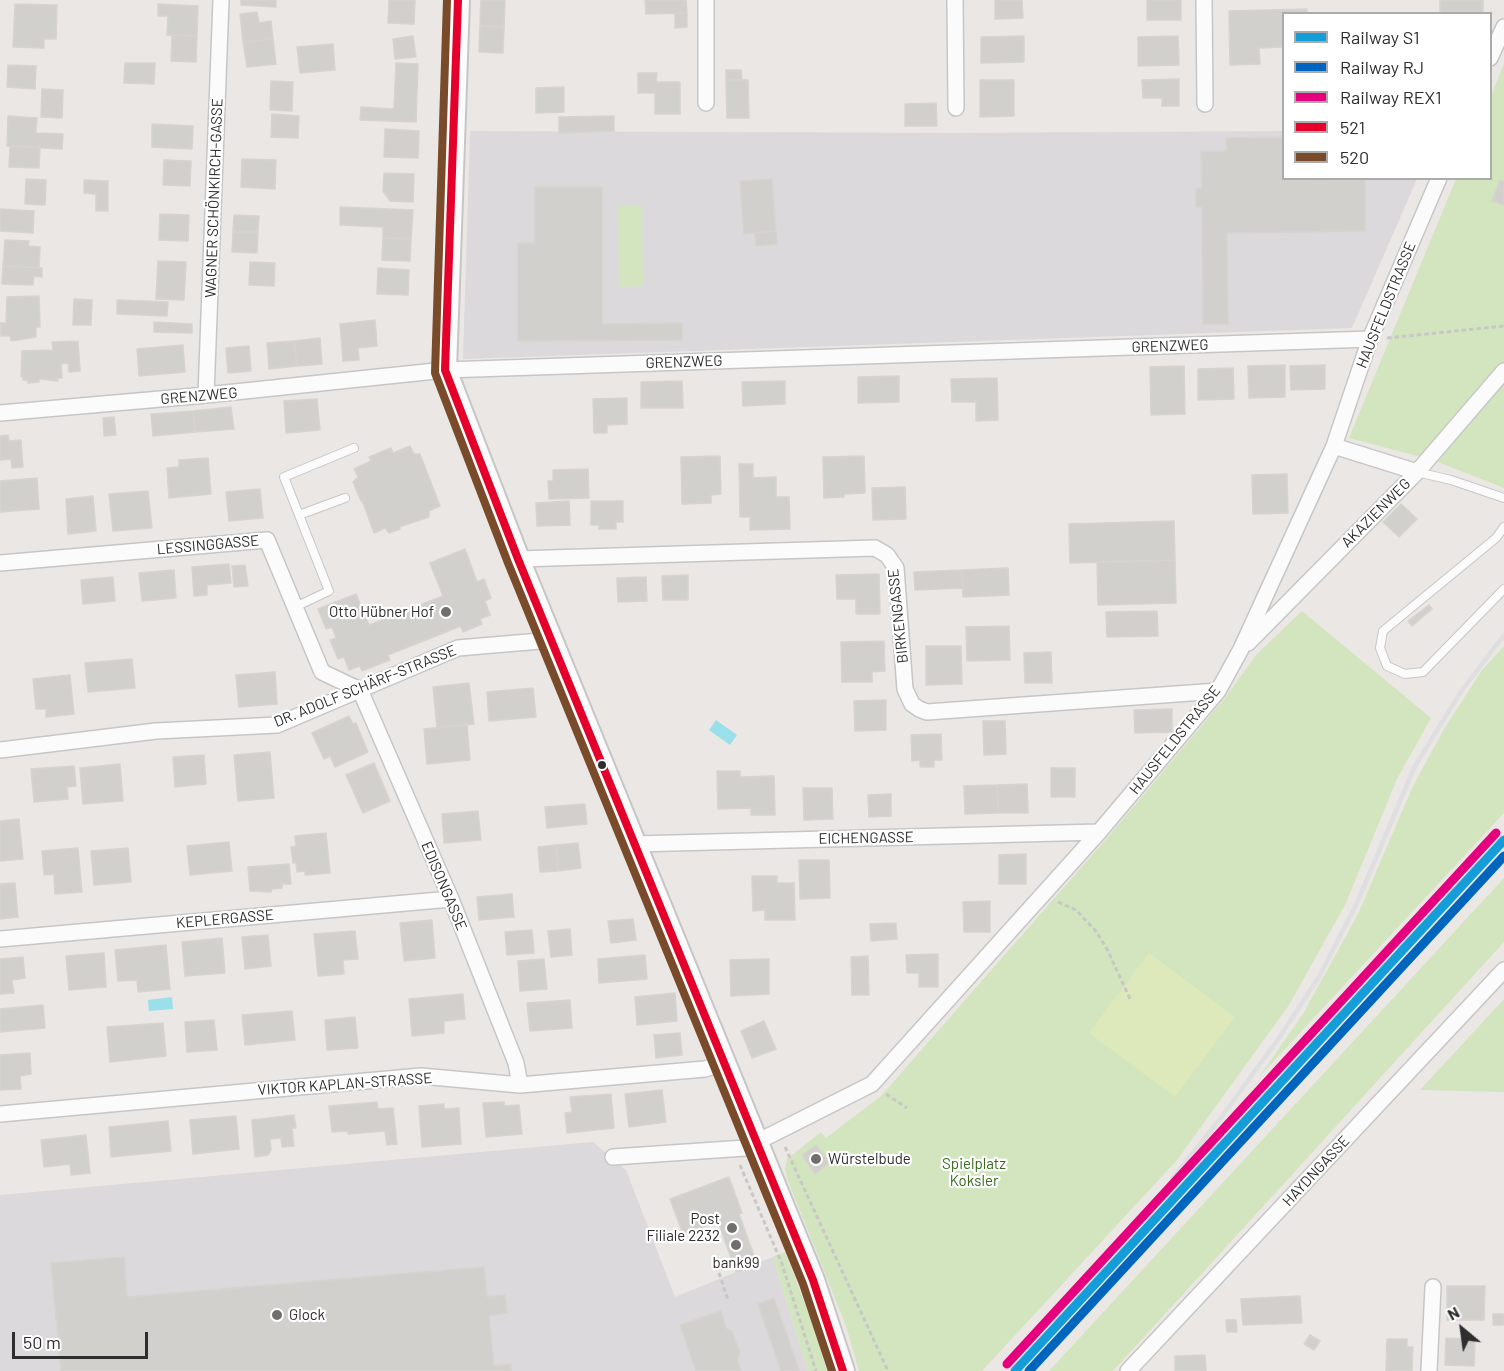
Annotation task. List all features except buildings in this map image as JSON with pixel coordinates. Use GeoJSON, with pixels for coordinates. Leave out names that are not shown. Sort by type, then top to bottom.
{"type":"FeatureCollection","features":[{"type":"Feature","properties":{"kind":"main road"},"geometry":{"type":"LineString","coordinates":[[458,0],[445,370],[518,559],[813,1280],[843,1371]]}},
{"type":"Feature","properties":{"kind":"street","name":"WAGNER SCHÖNKIRCH-GASSE"},"geometry":{"type":"LineString","coordinates":[[206,395],[221,0]]}},
{"type":"Feature","properties":{"kind":"street"},"geometry":{"type":"LineString","coordinates":[[706,0],[706,103]]}},
{"type":"Feature","properties":{"kind":"street"},"geometry":{"type":"LineString","coordinates":[[955,0],[956,108]]}},
{"type":"Feature","properties":{"kind":"street"},"geometry":{"type":"LineString","coordinates":[[1204,0],[1205,104]]}},
{"type":"Feature","properties":{"kind":"street"},"geometry":{"type":"LineString","coordinates":[[1492,56],[1504,27]]}},
{"type":"Feature","properties":{"kind":"street","name":"HAUSFELDSTRASSE"},"geometry":{"type":"LineString","coordinates":[[613,1157],[745,1148],[872,1084],[1099,832],[1218,691],[1241,649],[1334,446],[1370,339],[1438,180]]}},
{"type":"Feature","properties":{"kind":"street","name":"GRENZWEG"},"geometry":{"type":"LineString","coordinates":[[0,413],[206,395],[445,370],[1370,339]]}},
{"type":"Feature","properties":{"kind":"street","name":"AKAZIENWEG"},"geometry":{"type":"LineString","coordinates":[[1241,649],[1417,472],[1504,371]]}},
{"type":"Feature","properties":{"kind":"street"},"geometry":{"type":"LineString","coordinates":[[1334,446],[1417,472]]}},
{"type":"Feature","properties":{"kind":"street","name":"LESSINGGASSE"},"geometry":{"type":"LineString","coordinates":[[0,563],[267,540],[321,672],[360,690]]}},
{"type":"Feature","properties":{"kind":"street","name":"BIRKENGASSE"},"geometry":{"type":"LineString","coordinates":[[518,559],[875,548],[887,555],[896,568],[905,689],[912,704],[918,709],[927,712],[1218,691]]}},
{"type":"Feature","properties":{"kind":"street","name":"DR. ADOLF SCHÄRF-STRASSE"},"geometry":{"type":"LineString","coordinates":[[0,750],[156,731],[277,725],[458,648],[552,640]]}},
{"type":"Feature","properties":{"kind":"street","name":"EDISONGASSE"},"geometry":{"type":"LineString","coordinates":[[360,690],[451,899],[516,1063],[519,1085]]}},
{"type":"Feature","properties":{"kind":"street","name":"EICHENGASSE"},"geometry":{"type":"LineString","coordinates":[[634,844],[1099,832]]}},
{"type":"Feature","properties":{"kind":"street","name":"KEPLERGASSE"},"geometry":{"type":"LineString","coordinates":[[0,939],[451,899]]}},
{"type":"Feature","properties":{"kind":"street","name":"HAYDNGASSE"},"geometry":{"type":"LineString","coordinates":[[1128,1371],[1504,970]]}},
{"type":"Feature","properties":{"kind":"street","name":"VIKTOR KAPLAN-STRASSE"},"geometry":{"type":"LineString","coordinates":[[0,1114],[421,1076],[519,1085],[705,1069],[724,1064]]}},
{"type":"Feature","properties":{"kind":"street"},"geometry":{"type":"LineString","coordinates":[[1429,1371],[1433,1287]]}},
{"type":"Feature","properties":{"kind":"lane"},"geometry":{"type":"LineString","coordinates":[[295,607],[329,591],[284,477],[354,448]]}},
{"type":"Feature","properties":{"kind":"lane"},"geometry":{"type":"LineString","coordinates":[[1417,472],[1504,498]]}},
{"type":"Feature","properties":{"kind":"lane"},"geometry":{"type":"LineString","coordinates":[[299,515],[345,498]]}},
{"type":"Feature","properties":{"kind":"lane"},"geometry":{"type":"LineString","coordinates":[[1504,527],[1496,538],[1383,631],[1380,648],[1386,666],[1405,674],[1423,672],[1504,589]]}},
{"type":"Feature","properties":{"kind":"path"},"geometry":{"type":"LineString","coordinates":[[1370,339],[1504,326]]}},
{"type":"Feature","properties":{"kind":"path"},"geometry":{"type":"LineString","coordinates":[[1041,896],[1076,910],[1095,930],[1107,949],[1131,1001]]}},
{"type":"Feature","properties":{"kind":"path"},"geometry":{"type":"LineString","coordinates":[[893,1099],[907,1108]]}},
{"type":"Feature","properties":{"kind":"path"},"geometry":{"type":"LineString","coordinates":[[778,1132],[888,1371]]}},
{"type":"Feature","properties":{"kind":"path"},"geometry":{"type":"LineString","coordinates":[[733,1149],[782,1264],[816,1371]]}},
{"type":"Feature","properties":{"kind":"path"},"geometry":{"type":"LineString","coordinates":[[719,1274],[728,1300]]}},
{"type":"Feature","properties":{"kind":"shaded area"},"geometry":{"type":"Polygon","coordinates":[[[470,131],[955,133],[1282,131],[1282,180],[1417,180],[1352,328],[463,359],[470,131]]]}},
{"type":"Feature","properties":{"kind":"shaded area"},"geometry":{"type":"Polygon","coordinates":[[[593,1142],[626,1170],[675,1297],[773,1257],[808,1371],[0,1371],[0,1195],[593,1142]]]}},
{"type":"Feature","properties":{"kind":"green space"},"geometry":{"type":"Polygon","coordinates":[[[1504,63],[1504,367],[1425,458],[1349,438],[1456,180],[1492,180],[1492,93],[1504,63]]]}},
{"type":"Feature","properties":{"kind":"green space"},"geometry":{"type":"Polygon","coordinates":[[[642,205],[643,286],[619,287],[618,206],[642,205]]]}},
{"type":"Feature","properties":{"kind":"green space"},"geometry":{"type":"Polygon","coordinates":[[[1504,382],[1504,488],[1438,462],[1504,382]]]}},
{"type":"Feature","properties":{"kind":"green space","name":"Spielplatz Koksler"},"geometry":{"type":"Polygon","coordinates":[[[1302,611],[1431,718],[1397,779],[1346,903],[1289,1005],[1177,1160],[982,1371],[859,1371],[846,1326],[787,1178],[785,1168],[787,1159],[821,1132],[826,1138],[881,1096],[1108,837],[1225,698],[1256,655],[1302,611]]]}},
{"type":"Feature","properties":{"kind":"green space"},"geometry":{"type":"Polygon","coordinates":[[[1504,646],[1504,813],[1259,1077],[1303,1014],[1358,914],[1413,786],[1444,729],[1482,670],[1504,646]]]}},
{"type":"Feature","properties":{"kind":"green space"},"geometry":{"type":"Polygon","coordinates":[[[1504,878],[1504,942],[1113,1371],[1049,1371],[1504,878]]]}},
{"type":"Feature","properties":{"kind":"green space"},"geometry":{"type":"Polygon","coordinates":[[[1149,953],[1235,1017],[1175,1097],[1089,1033],[1149,953]]]}},
{"type":"Feature","properties":{"kind":"green space"},"geometry":{"type":"Polygon","coordinates":[[[1504,999],[1504,1092],[1420,1090],[1504,999]]]}},
{"type":"Feature","properties":{"kind":"green space"},"geometry":{"type":"Polygon","coordinates":[[[785,1252],[813,1325],[827,1371],[808,1371],[773,1257],[785,1252]]]}},
{"type":"Feature","properties":{"kind":"water"},"geometry":{"type":"Polygon","coordinates":[[[716,720],[737,735],[730,745],[709,730],[716,720]]]}},
{"type":"Feature","properties":{"kind":"water"},"geometry":{"type":"Polygon","coordinates":[[[172,997],[173,1009],[149,1011],[148,1000],[172,997]]]}},
{"type":"Feature","properties":{"kind":"railway"},"geometry":{"type":"LineString","coordinates":[[1172,1179],[1220,1119],[1279,1038],[1320,975],[1357,903],[1414,768],[1460,693],[1504,635]]}},
{"type":"Feature","properties":{"kind":"railway"},"geometry":{"type":"LineString","coordinates":[[1033,1371],[1504,859]]}},
{"type":"Feature","properties":{"kind":"rail line","name":"REX1"},"geometry":{"type":"LineString","coordinates":[[1007,1364],[1496,833]]}},
{"type":"Feature","properties":{"kind":"rail line","name":"S1"},"geometry":{"type":"LineString","coordinates":[[1015,1371],[1504,840]]}},
{"type":"Feature","properties":{"kind":"rail line","name":"RJ"},"geometry":{"type":"LineString","coordinates":[[1029,1371],[1504,856]]}},
{"type":"Feature","properties":{"kind":"transit line","name":"520"},"geometry":{"type":"LineString","coordinates":[[447,0],[435,373],[508,563],[803,1284],[832,1371]]}},
{"type":"Feature","properties":{"kind":"transit line","name":"521"},"geometry":{"type":"LineString","coordinates":[[458,0],[445,370],[518,559],[813,1280],[843,1371]]}},
{"type":"Feature","properties":{"kind":"place","name":"Otto Hübner Hof"},"geometry":{"type":"Point","coordinates":[446,612]}},
{"type":"Feature","properties":{"kind":"place","name":"Würstelbude"},"geometry":{"type":"Point","coordinates":[816,1159]}},
{"type":"Feature","properties":{"kind":"place","name":"Post Filiale 2232"},"geometry":{"type":"Point","coordinates":[732,1228]}},
{"type":"Feature","properties":{"kind":"place","name":"bank99"},"geometry":{"type":"Point","coordinates":[736,1245]}},
{"type":"Feature","properties":{"kind":"place","name":"Glock"},"geometry":{"type":"Point","coordinates":[277,1315]}}]}
